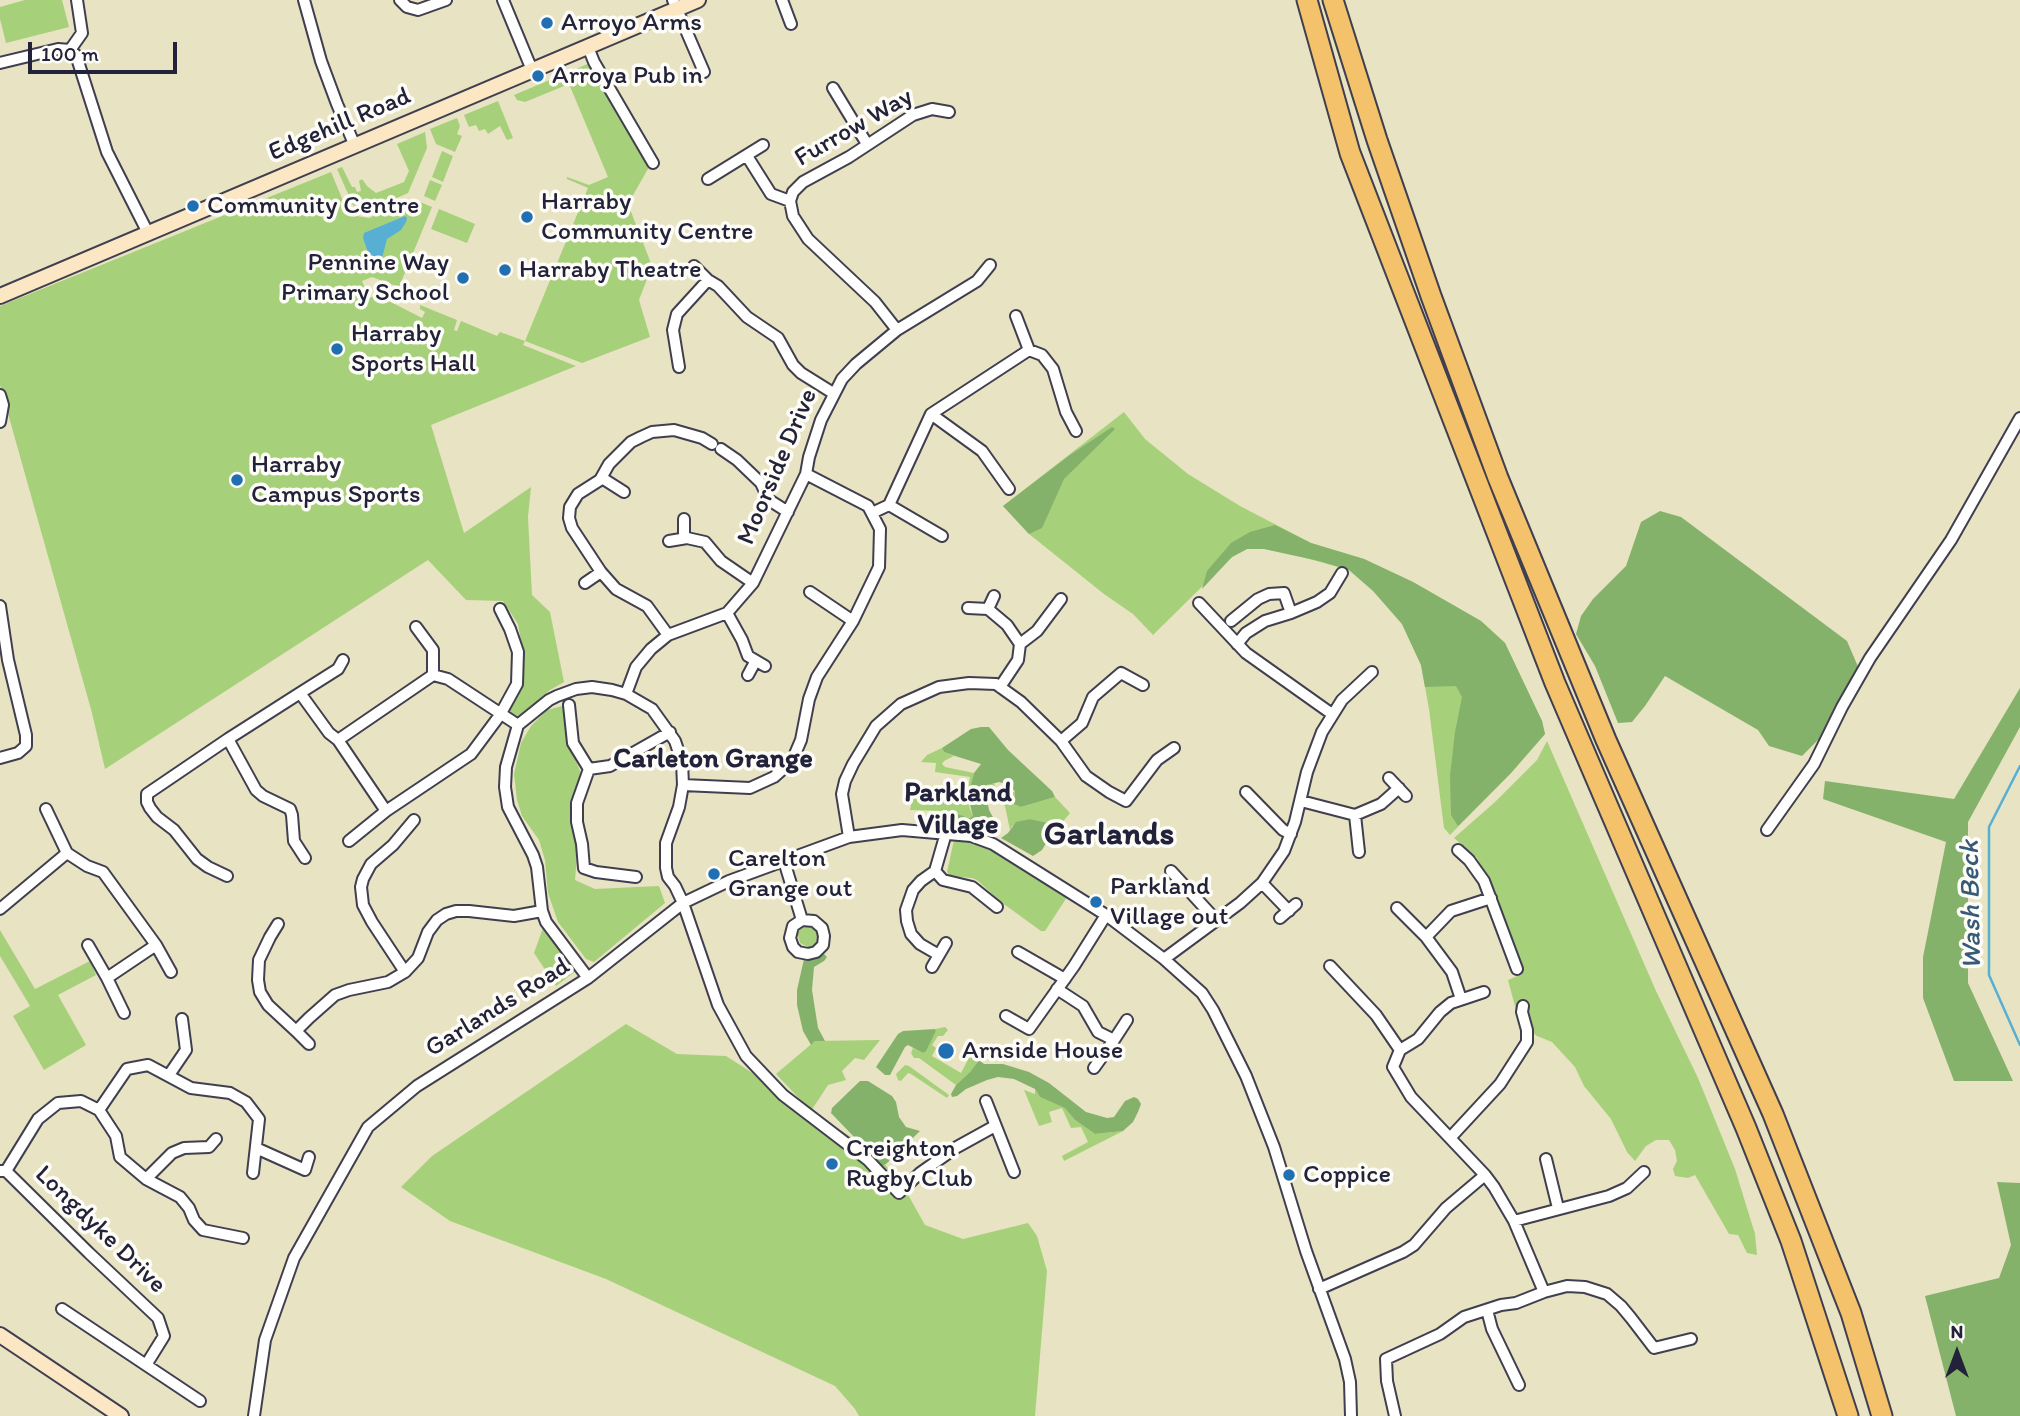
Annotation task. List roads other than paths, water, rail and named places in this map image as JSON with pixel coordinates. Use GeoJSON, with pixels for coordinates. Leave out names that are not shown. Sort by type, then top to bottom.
{"type":"FeatureCollection","features":[{"type":"Feature","properties":{"kind":"highway"},"geometry":{"type":"LineString","coordinates":[[1307,0],[1350,153],[1555,683],[1791,1241],[1848,1416]]}},
{"type":"Feature","properties":{"kind":"highway"},"geometry":{"type":"LineString","coordinates":[[1333,0],[1426,283],[1498,478],[1605,740],[1773,1114],[1851,1313],[1882,1416]]}},
{"type":"Feature","properties":{"kind":"street"},"geometry":{"type":"LineString","coordinates":[[70,50],[82,33],[77,0]]}},
{"type":"Feature","properties":{"kind":"street"},"geometry":{"type":"LineString","coordinates":[[304,0],[321,61],[355,146]]}},
{"type":"Feature","properties":{"kind":"street"},"geometry":{"type":"LineString","coordinates":[[400,0],[407,7],[418,10],[446,0]]}},
{"type":"Feature","properties":{"kind":"street"},"geometry":{"type":"LineString","coordinates":[[503,0],[532,70]]}},
{"type":"Feature","properties":{"kind":"street","name":"Edgehill Road"},"geometry":{"type":"LineString","coordinates":[[0,296],[588,47],[675,5],[698,0]]}},
{"type":"Feature","properties":{"kind":"street"},"geometry":{"type":"LineString","coordinates":[[782,0],[791,24]]}},
{"type":"Feature","properties":{"kind":"street"},"geometry":{"type":"LineString","coordinates":[[675,5],[704,72]]}},
{"type":"Feature","properties":{"kind":"street"},"geometry":{"type":"LineString","coordinates":[[588,47],[653,163]]}},
{"type":"Feature","properties":{"kind":"street"},"geometry":{"type":"LineString","coordinates":[[0,63],[58,49],[70,50],[76,55],[107,152],[148,233]]}},
{"type":"Feature","properties":{"kind":"street"},"geometry":{"type":"LineString","coordinates":[[833,88],[867,144]]}},
{"type":"Feature","properties":{"kind":"street","name":"Furrow Way"},"geometry":{"type":"LineString","coordinates":[[790,201],[799,186],[919,112],[932,109],[949,112]]}},
{"type":"Feature","properties":{"kind":"street"},"geometry":{"type":"LineString","coordinates":[[708,179],[764,145]]}},
{"type":"Feature","properties":{"kind":"street"},"geometry":{"type":"LineString","coordinates":[[747,156],[771,194],[790,201],[793,216],[808,239],[875,302],[897,330]]}},
{"type":"Feature","properties":{"kind":"street","name":"Moorside Drive"},"geometry":{"type":"LineString","coordinates":[[626,694],[636,667],[651,649],[668,635],[727,613],[753,583],[806,474],[821,420],[833,393],[849,370],[897,330],[977,281],[990,265]]}},
{"type":"Feature","properties":{"kind":"street"},"geometry":{"type":"LineString","coordinates":[[694,266],[718,286],[747,317],[778,338],[793,365],[801,373],[833,393]]}},
{"type":"Feature","properties":{"kind":"street"},"geometry":{"type":"LineString","coordinates":[[679,367],[673,330],[677,314],[708,280]]}},
{"type":"Feature","properties":{"kind":"street"},"geometry":{"type":"LineString","coordinates":[[1016,316],[1029,350],[1042,355],[1053,369],[1066,412],[1076,431]]}},
{"type":"Feature","properties":{"kind":"street"},"geometry":{"type":"LineString","coordinates":[[872,513],[889,505],[931,414],[1029,350]]}},
{"type":"Feature","properties":{"kind":"street"},"geometry":{"type":"LineString","coordinates":[[0,395],[3,405],[0,422]]}},
{"type":"Feature","properties":{"kind":"street"},"geometry":{"type":"LineString","coordinates":[[931,414],[982,451],[1009,489]]}},
{"type":"Feature","properties":{"kind":"street"},"geometry":{"type":"LineString","coordinates":[[1767,830],[1814,764],[1871,657],[1951,540],[2020,418]]}},
{"type":"Feature","properties":{"kind":"street"},"geometry":{"type":"LineString","coordinates":[[668,635],[648,606],[616,589],[601,572],[572,528],[568,513],[578,494],[602,478],[609,464],[631,442],[652,432],[674,430],[702,438],[737,460],[761,483],[769,500],[788,512]]}},
{"type":"Feature","properties":{"kind":"street"},"geometry":{"type":"LineString","coordinates":[[683,785],[750,788],[774,777],[792,761],[801,740],[809,699],[817,677],[853,621],[879,567],[880,529],[869,506],[806,474]]}},
{"type":"Feature","properties":{"kind":"street"},"geometry":{"type":"LineString","coordinates":[[602,478],[624,492]]}},
{"type":"Feature","properties":{"kind":"street"},"geometry":{"type":"LineString","coordinates":[[889,505],[943,536]]}},
{"type":"Feature","properties":{"kind":"street"},"geometry":{"type":"LineString","coordinates":[[684,519],[684,534],[687,538]]}},
{"type":"Feature","properties":{"kind":"street"},"geometry":{"type":"LineString","coordinates":[[669,541],[687,538],[705,542],[721,561],[753,583]]}},
{"type":"Feature","properties":{"kind":"street"},"geometry":{"type":"LineString","coordinates":[[585,583],[601,572]]}},
{"type":"Feature","properties":{"kind":"street"},"geometry":{"type":"LineString","coordinates":[[1237,644],[1247,633],[1265,621],[1317,602],[1331,593],[1342,573]]}},
{"type":"Feature","properties":{"kind":"street"},"geometry":{"type":"LineString","coordinates":[[810,592],[853,621]]}},
{"type":"Feature","properties":{"kind":"street"},"geometry":{"type":"LineString","coordinates":[[1231,621],[1269,594],[1284,593],[1291,613]]}},
{"type":"Feature","properties":{"kind":"street"},"geometry":{"type":"LineString","coordinates":[[988,609],[994,596]]}},
{"type":"Feature","properties":{"kind":"street"},"geometry":{"type":"LineString","coordinates":[[1020,644],[1037,631],[1061,598]]}},
{"type":"Feature","properties":{"kind":"street"},"geometry":{"type":"LineString","coordinates":[[1257,600],[1265,621]]}},
{"type":"Feature","properties":{"kind":"street"},"geometry":{"type":"LineString","coordinates":[[1199,603],[1246,653],[1332,714]]}},
{"type":"Feature","properties":{"kind":"street"},"geometry":{"type":"LineString","coordinates":[[0,606],[4,662],[26,735],[26,746],[18,753],[0,758]]}},
{"type":"Feature","properties":{"kind":"street"},"geometry":{"type":"LineString","coordinates":[[968,608],[988,609],[1007,625],[1020,644],[1018,660],[1000,687]]}},
{"type":"Feature","properties":{"kind":"street"},"geometry":{"type":"LineString","coordinates":[[349,841],[386,811],[471,754],[500,715],[517,684],[518,652],[500,609]]}},
{"type":"Feature","properties":{"kind":"street"},"geometry":{"type":"LineString","coordinates":[[727,613],[748,656],[760,664],[748,675]]}},
{"type":"Feature","properties":{"kind":"street"},"geometry":{"type":"LineString","coordinates":[[416,626],[433,650],[433,675]]}},
{"type":"Feature","properties":{"kind":"street"},"geometry":{"type":"LineString","coordinates":[[227,876],[197,859],[174,830],[150,808],[147,794],[338,669],[343,660]]}},
{"type":"Feature","properties":{"kind":"street"},"geometry":{"type":"LineString","coordinates":[[1164,959],[1240,903],[1262,883],[1284,851],[1301,801],[1307,772],[1322,732],[1332,714],[1351,691],[1372,672]]}},
{"type":"Feature","properties":{"kind":"street"},"geometry":{"type":"LineString","coordinates":[[1062,741],[1082,723],[1093,698],[1121,673],[1143,685]]}},
{"type":"Feature","properties":{"kind":"street"},"geometry":{"type":"LineString","coordinates":[[338,740],[433,675],[448,679],[518,725]]}},
{"type":"Feature","properties":{"kind":"street"},"geometry":{"type":"LineString","coordinates":[[849,837],[842,794],[845,781],[876,726],[901,704],[939,687],[970,683],[996,684],[1021,702],[1062,741],[1086,776],[1126,801],[1157,760],[1174,748]]}},
{"type":"Feature","properties":{"kind":"street"},"geometry":{"type":"LineString","coordinates":[[588,978],[547,922],[542,911],[537,867],[508,807],[505,787],[506,767],[518,725],[549,700],[576,689],[601,688],[626,694],[652,709],[675,741],[682,762],[683,785],[679,807],[667,836],[665,853],[668,877],[683,902],[718,1005],[746,1056],[783,1094],[869,1160],[898,1193],[920,1173],[957,1147],[995,1126]]}},
{"type":"Feature","properties":{"kind":"street"},"geometry":{"type":"LineString","coordinates":[[300,693],[329,733],[338,740],[386,811]]}},
{"type":"Feature","properties":{"kind":"street"},"geometry":{"type":"LineString","coordinates":[[569,705],[573,743],[589,769]]}},
{"type":"Feature","properties":{"kind":"street"},"geometry":{"type":"LineString","coordinates":[[589,769],[610,766],[670,732]]}},
{"type":"Feature","properties":{"kind":"street"},"geometry":{"type":"LineString","coordinates":[[228,739],[256,790],[290,809],[294,841],[305,858]]}},
{"type":"Feature","properties":{"kind":"street"},"geometry":{"type":"LineString","coordinates":[[589,769],[577,803],[584,868],[636,877]]}},
{"type":"Feature","properties":{"kind":"street"},"geometry":{"type":"LineString","coordinates":[[1301,801],[1355,815],[1402,792],[1389,778]]}},
{"type":"Feature","properties":{"kind":"street"},"geometry":{"type":"LineString","coordinates":[[1245,792],[1290,834]]}},
{"type":"Feature","properties":{"kind":"street"},"geometry":{"type":"LineString","coordinates":[[46,809],[66,853],[103,872],[156,945],[172,972]]}},
{"type":"Feature","properties":{"kind":"street"},"geometry":{"type":"LineString","coordinates":[[1355,815],[1359,852]]}},
{"type":"Feature","properties":{"kind":"street"},"geometry":{"type":"LineString","coordinates":[[405,972],[363,905],[360,887],[371,864],[393,845],[414,820]]}},
{"type":"Feature","properties":{"kind":"street","name":"Garlands Road"},"geometry":{"type":"LineString","coordinates":[[254,1416],[265,1340],[294,1258],[368,1127],[417,1086],[588,978],[683,902],[729,881],[849,837],[902,830],[971,836],[993,844],[1106,915],[1164,959],[1202,993],[1246,1076],[1273,1147],[1319,1289],[1345,1359],[1350,1382],[1351,1416]]}},
{"type":"Feature","properties":{"kind":"street"},"geometry":{"type":"LineString","coordinates":[[939,956],[915,939],[906,915],[913,890],[921,880],[935,871],[946,833]]}},
{"type":"Feature","properties":{"kind":"street"},"geometry":{"type":"LineString","coordinates":[[1458,850],[1484,881],[1517,969]]}},
{"type":"Feature","properties":{"kind":"street"},"geometry":{"type":"LineString","coordinates":[[0,909],[66,853]]}},
{"type":"Feature","properties":{"kind":"street"},"geometry":{"type":"LineString","coordinates":[[785,861],[802,920]]}},
{"type":"Feature","properties":{"kind":"street"},"geometry":{"type":"LineString","coordinates":[[935,871],[943,880],[972,887],[997,907]]}},
{"type":"Feature","properties":{"kind":"street"},"geometry":{"type":"LineString","coordinates":[[1171,872],[1216,920]]}},
{"type":"Feature","properties":{"kind":"street"},"geometry":{"type":"LineString","coordinates":[[1262,883],[1288,911]]}},
{"type":"Feature","properties":{"kind":"street"},"geometry":{"type":"LineString","coordinates":[[1426,937],[1451,911],[1491,898]]}},
{"type":"Feature","properties":{"kind":"street"},"geometry":{"type":"LineString","coordinates":[[1397,908],[1426,937],[1452,972],[1461,999]]}},
{"type":"Feature","properties":{"kind":"street"},"geometry":{"type":"LineString","coordinates":[[296,1031],[335,995],[388,982],[405,972],[418,958],[428,932],[437,920],[446,914],[470,911],[514,916],[542,911]]}},
{"type":"Feature","properties":{"kind":"street"},"geometry":{"type":"LineString","coordinates":[[1006,1016],[1029,1028],[1065,979],[1106,915]]}},
{"type":"Feature","properties":{"kind":"street"},"geometry":{"type":"LineString","coordinates":[[278,925],[259,960],[260,992],[268,1005],[309,1044]]}},
{"type":"Feature","properties":{"kind":"street"},"geometry":{"type":"LineString","coordinates":[[932,967],[946,943]]}},
{"type":"Feature","properties":{"kind":"street"},"geometry":{"type":"LineString","coordinates":[[88,945],[124,1013]]}},
{"type":"Feature","properties":{"kind":"street"},"geometry":{"type":"LineString","coordinates":[[107,978],[156,945]]}},
{"type":"Feature","properties":{"kind":"street"},"geometry":{"type":"LineString","coordinates":[[1018,952],[1065,979]]}},
{"type":"Feature","properties":{"kind":"street"},"geometry":{"type":"LineString","coordinates":[[1330,966],[1376,1015],[1400,1050]]}},
{"type":"Feature","properties":{"kind":"street"},"geometry":{"type":"LineString","coordinates":[[1057,989],[1083,1006],[1098,1031],[1114,1040]]}},
{"type":"Feature","properties":{"kind":"street"},"geometry":{"type":"LineString","coordinates":[[1484,992],[1451,1003],[1440,1012],[1418,1038],[1400,1050],[1393,1067],[1411,1097],[1494,1187],[1514,1221],[1544,1292]]}},
{"type":"Feature","properties":{"kind":"street"},"geometry":{"type":"LineString","coordinates":[[1450,1138],[1500,1084],[1527,1042],[1523,1006]]}},
{"type":"Feature","properties":{"kind":"street"},"geometry":{"type":"LineString","coordinates":[[169,1075],[186,1050],[182,1019]]}},
{"type":"Feature","properties":{"kind":"street"},"geometry":{"type":"LineString","coordinates":[[1094,1068],[1127,1020]]}},
{"type":"Feature","properties":{"kind":"street"},"geometry":{"type":"LineString","coordinates":[[99,1110],[127,1069],[149,1065],[191,1088],[230,1093],[246,1102],[260,1119],[253,1173]]}},
{"type":"Feature","properties":{"kind":"street"},"geometry":{"type":"LineString","coordinates":[[3,1171],[38,1119],[58,1103],[81,1101],[99,1110],[116,1136],[120,1157],[146,1179],[180,1197],[203,1230],[243,1238]]}},
{"type":"Feature","properties":{"kind":"street"},"geometry":{"type":"LineString","coordinates":[[986,1101],[1014,1172]]}},
{"type":"Feature","properties":{"kind":"street"},"geometry":{"type":"LineString","coordinates":[[146,1179],[172,1153],[184,1148],[209,1147],[216,1139]]}},
{"type":"Feature","properties":{"kind":"street"},"geometry":{"type":"LineString","coordinates":[[256,1148],[305,1170],[309,1157]]}},
{"type":"Feature","properties":{"kind":"street"},"geometry":{"type":"LineString","coordinates":[[1546,1158],[1558,1208]]}},
{"type":"Feature","properties":{"kind":"street","name":"Longdyke Drive"},"geometry":{"type":"LineString","coordinates":[[3,1171],[158,1318],[164,1336],[146,1365]]}},
{"type":"Feature","properties":{"kind":"street"},"geometry":{"type":"LineString","coordinates":[[1514,1221],[1584,1203],[1627,1188],[1644,1172]]}},
{"type":"Feature","properties":{"kind":"street"},"geometry":{"type":"LineString","coordinates":[[1319,1289],[1414,1245],[1446,1208],[1485,1175]]}},
{"type":"Feature","properties":{"kind":"street"},"geometry":{"type":"LineString","coordinates":[[1395,1416],[1387,1381],[1386,1359],[1440,1334],[1464,1317],[1566,1286],[1585,1287],[1607,1294],[1621,1306],[1654,1348],[1691,1339]]}},
{"type":"Feature","properties":{"kind":"street"},"geometry":{"type":"LineString","coordinates":[[62,1309],[200,1401]]}},
{"type":"Feature","properties":{"kind":"street"},"geometry":{"type":"LineString","coordinates":[[1487,1310],[1492,1329],[1519,1385]]}},
{"type":"Feature","properties":{"kind":"street"},"geometry":{"type":"LineString","coordinates":[[0,1335],[121,1416]]}},
{"type":"Feature","properties":{"kind":"water"},"geometry":{"type":"Polygon","coordinates":[[[405,216],[406,222],[401,230],[387,239],[381,262],[377,263],[370,258],[363,238],[364,233],[405,216]]]}},
{"type":"Feature","properties":{"kind":"waterway","name":"Wash Beck"},"geometry":{"type":"LineString","coordinates":[[2020,766],[1989,827],[1989,975],[2020,1045]]}},
{"type":"Feature","properties":{"kind":"place","name":"Arroyo Arms"},"geometry":{"type":"Point","coordinates":[547,23]}},
{"type":"Feature","properties":{"kind":"place","name":"Arroya Pub in"},"geometry":{"type":"Point","coordinates":[538,76]}},
{"type":"Feature","properties":{"kind":"place","name":"Community Centre"},"geometry":{"type":"Point","coordinates":[193,206]}},
{"type":"Feature","properties":{"kind":"place","name":"Harraby Community Centre"},"geometry":{"type":"Point","coordinates":[527,217]}},
{"type":"Feature","properties":{"kind":"place","name":"Harraby Theatre"},"geometry":{"type":"Point","coordinates":[505,270]}},
{"type":"Feature","properties":{"kind":"place","name":"Pennine Way Primary School"},"geometry":{"type":"Point","coordinates":[463,278]}},
{"type":"Feature","properties":{"kind":"place","name":"Harraby Sports Hall"},"geometry":{"type":"Point","coordinates":[337,349]}},
{"type":"Feature","properties":{"kind":"place","name":"Harraby Campus Sports"},"geometry":{"type":"Point","coordinates":[237,480]}},
{"type":"Feature","properties":{"kind":"place","name":"Carelton Grange out"},"geometry":{"type":"Point","coordinates":[714,874]}},
{"type":"Feature","properties":{"kind":"place","name":"Parkland Village out"},"geometry":{"type":"Point","coordinates":[1096,902]}},
{"type":"Feature","properties":{"kind":"place","name":"Arnside House"},"geometry":{"type":"Point","coordinates":[946,1051]}},
{"type":"Feature","properties":{"kind":"place","name":"Creighton Rugby Club"},"geometry":{"type":"Point","coordinates":[832,1164]}},
{"type":"Feature","properties":{"kind":"place","name":"Coppice"},"geometry":{"type":"Point","coordinates":[1289,1175]}},
{"type":"Feature","properties":{"kind":"district","name":"Carleton Grange"},"geometry":{"type":"Point","coordinates":[713,760]}},
{"type":"Feature","properties":{"kind":"district","name":"Parkland Village"},"geometry":{"type":"Point","coordinates":[958,810]}},
{"type":"Feature","properties":{"kind":"district","name":"Garlands"},"geometry":{"type":"Point","coordinates":[1109,836]}}]}
